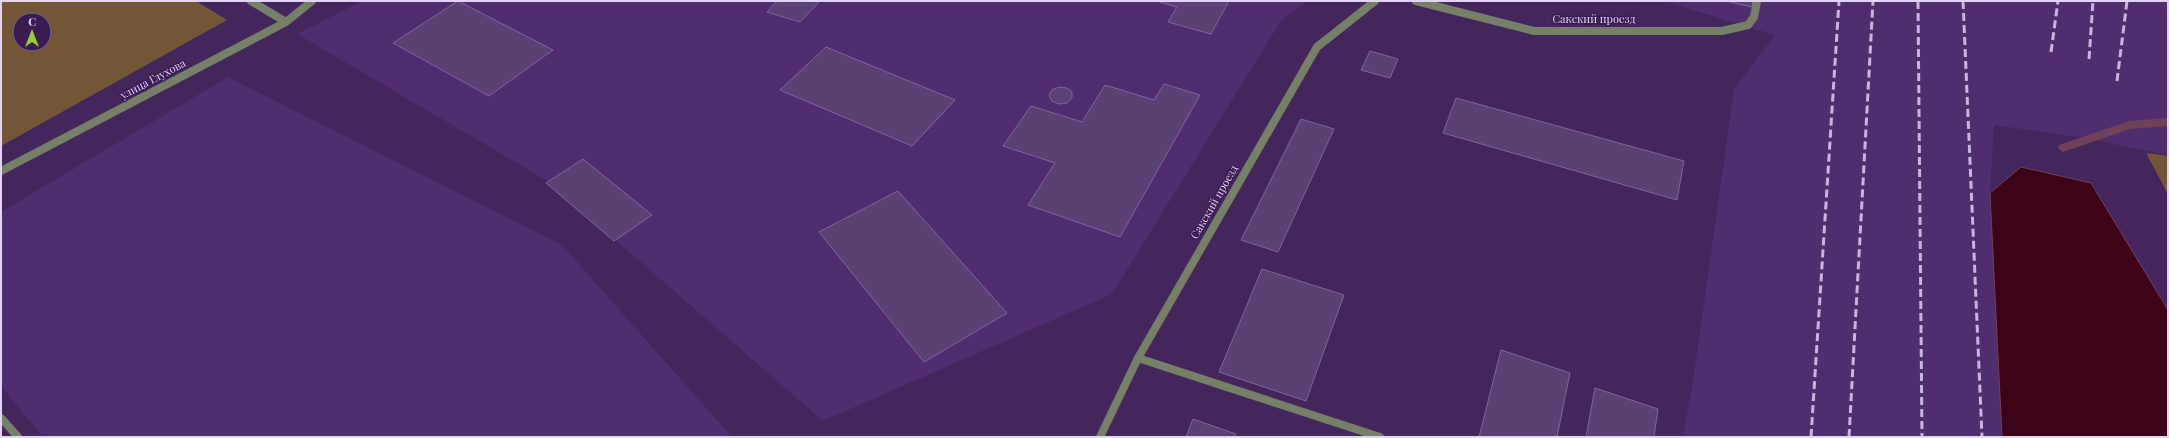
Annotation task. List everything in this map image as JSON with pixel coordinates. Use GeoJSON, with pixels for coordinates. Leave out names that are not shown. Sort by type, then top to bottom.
{"type":"FeatureCollection","features":[{"type":"Feature","properties":{"kind":"street"},"geometry":{"type":"LineString","coordinates":[[251,1],[286,22]]}},
{"type":"Feature","properties":{"kind":"street","name":"улица Глухова"},"geometry":{"type":"LineString","coordinates":[[1,171],[286,22],[312,1]]}},
{"type":"Feature","properties":{"kind":"street","name":"Сакский проезд"},"geometry":{"type":"LineString","coordinates":[[1100,437],[1138,358],[1317,47],[1375,1]]}},
{"type":"Feature","properties":{"kind":"street","name":"Сакский проезд"},"geometry":{"type":"LineString","coordinates":[[1416,1],[1534,31],[1722,31],[1746,27],[1755,18],[1757,1]]}},
{"type":"Feature","properties":{"kind":"street"},"geometry":{"type":"LineString","coordinates":[[1138,358],[1380,437]]}},
{"type":"Feature","properties":{"kind":"street"},"geometry":{"type":"LineString","coordinates":[[1,418],[18,437]]}},
{"type":"Feature","properties":{"kind":"shaded area"},"geometry":{"type":"Polygon","coordinates":[[[1,1],[196,1],[227,20],[1,146],[1,1]]]}},
{"type":"Feature","properties":{"kind":"shaded area"},"geometry":{"type":"Polygon","coordinates":[[[362,1],[1307,1],[1281,21],[1112,294],[823,421],[549,182],[297,34],[362,1]]]}},
{"type":"Feature","properties":{"kind":"shaded area"},"geometry":{"type":"Polygon","coordinates":[[[1663,1],[2168,1],[2168,155],[2084,138],[1994,125],[1990,193],[2002,437],[1683,437],[1694,374],[1734,89],[1775,35],[1663,1]]]}},
{"type":"Feature","properties":{"kind":"shaded area"},"geometry":{"type":"Polygon","coordinates":[[[228,77],[562,245],[732,437],[43,437],[1,386],[1,212],[228,77]]]}},
{"type":"Feature","properties":{"kind":"shaded area"},"geometry":{"type":"Polygon","coordinates":[[[2146,153],[2168,156],[2168,194],[2146,153]]]}},
{"type":"Feature","properties":{"kind":"shaded area"},"geometry":{"type":"Polygon","coordinates":[[[2021,167],[2091,183],[2168,310],[2168,437],[2002,437],[1990,193],[2021,167]]]}},
{"type":"Feature","properties":{"kind":"building"},"geometry":{"type":"Polygon","coordinates":[[[458,1],[553,50],[489,96],[393,43],[458,1]]]}},
{"type":"Feature","properties":{"kind":"building"},"geometry":{"type":"Polygon","coordinates":[[[777,1],[820,1],[800,22],[767,12],[777,1]]]}},
{"type":"Feature","properties":{"kind":"building"},"geometry":{"type":"Polygon","coordinates":[[[1156,1],[1229,1],[1211,34],[1168,22],[1177,7],[1156,1]]]}},
{"type":"Feature","properties":{"kind":"building"},"geometry":{"type":"Polygon","coordinates":[[[1726,1],[1753,1],[1752,7],[1726,1]]]}},
{"type":"Feature","properties":{"kind":"building"},"geometry":{"type":"Polygon","coordinates":[[[826,47],[955,100],[912,146],[780,90],[826,47]]]}},
{"type":"Feature","properties":{"kind":"building"},"geometry":{"type":"Polygon","coordinates":[[[1370,51],[1398,59],[1390,78],[1361,70],[1370,51]]]}},
{"type":"Feature","properties":{"kind":"building"},"geometry":{"type":"Polygon","coordinates":[[[1164,84],[1200,95],[1120,237],[1028,205],[1055,163],[1003,146],[1031,106],[1082,122],[1105,85],[1154,100],[1164,84]]]}},
{"type":"Feature","properties":{"kind":"building"},"geometry":{"type":"Polygon","coordinates":[[[1059,87],[1067,88],[1072,92],[1072,98],[1067,103],[1059,104],[1052,101],[1049,95],[1052,90],[1059,87]]]}},
{"type":"Feature","properties":{"kind":"building"},"geometry":{"type":"Polygon","coordinates":[[[1456,98],[1684,161],[1677,200],[1443,133],[1456,98]]]}},
{"type":"Feature","properties":{"kind":"building"},"geometry":{"type":"Polygon","coordinates":[[[1301,119],[1334,129],[1278,252],[1241,240],[1301,119]]]}},
{"type":"Feature","properties":{"kind":"building"},"geometry":{"type":"Polygon","coordinates":[[[583,159],[652,215],[614,241],[546,183],[583,159]]]}},
{"type":"Feature","properties":{"kind":"building"},"geometry":{"type":"Polygon","coordinates":[[[898,191],[1007,313],[924,362],[819,232],[898,191]]]}},
{"type":"Feature","properties":{"kind":"building"},"geometry":{"type":"Polygon","coordinates":[[[1262,269],[1344,295],[1306,401],[1219,372],[1262,269]]]}},
{"type":"Feature","properties":{"kind":"building"},"geometry":{"type":"Polygon","coordinates":[[[1501,350],[1570,373],[1557,437],[1479,437],[1501,350]]]}},
{"type":"Feature","properties":{"kind":"building"},"geometry":{"type":"Polygon","coordinates":[[[1595,388],[1658,409],[1654,437],[1586,437],[1595,388]]]}},
{"type":"Feature","properties":{"kind":"building"},"geometry":{"type":"Polygon","coordinates":[[[1193,419],[1236,434],[1235,437],[1186,437],[1193,419]]]}},
{"type":"Feature","properties":{"kind":"waterway"},"geometry":{"type":"LineString","coordinates":[[2063,148],[2129,125],[2168,122]]}},
{"type":"Feature","properties":{"kind":"railway"},"geometry":{"type":"LineString","coordinates":[[1811,437],[1839,1]]}},
{"type":"Feature","properties":{"kind":"railway"},"geometry":{"type":"LineString","coordinates":[[1849,437],[1873,1]]}},
{"type":"Feature","properties":{"kind":"railway"},"geometry":{"type":"LineString","coordinates":[[1918,1],[1922,437]]}},
{"type":"Feature","properties":{"kind":"railway"},"geometry":{"type":"LineString","coordinates":[[1963,1],[1982,437]]}},
{"type":"Feature","properties":{"kind":"railway"},"geometry":{"type":"LineString","coordinates":[[2051,52],[2058,1]]}},
{"type":"Feature","properties":{"kind":"railway"},"geometry":{"type":"LineString","coordinates":[[2089,59],[2093,1]]}},
{"type":"Feature","properties":{"kind":"railway"},"geometry":{"type":"LineString","coordinates":[[2117,81],[2127,1]]}}]}
